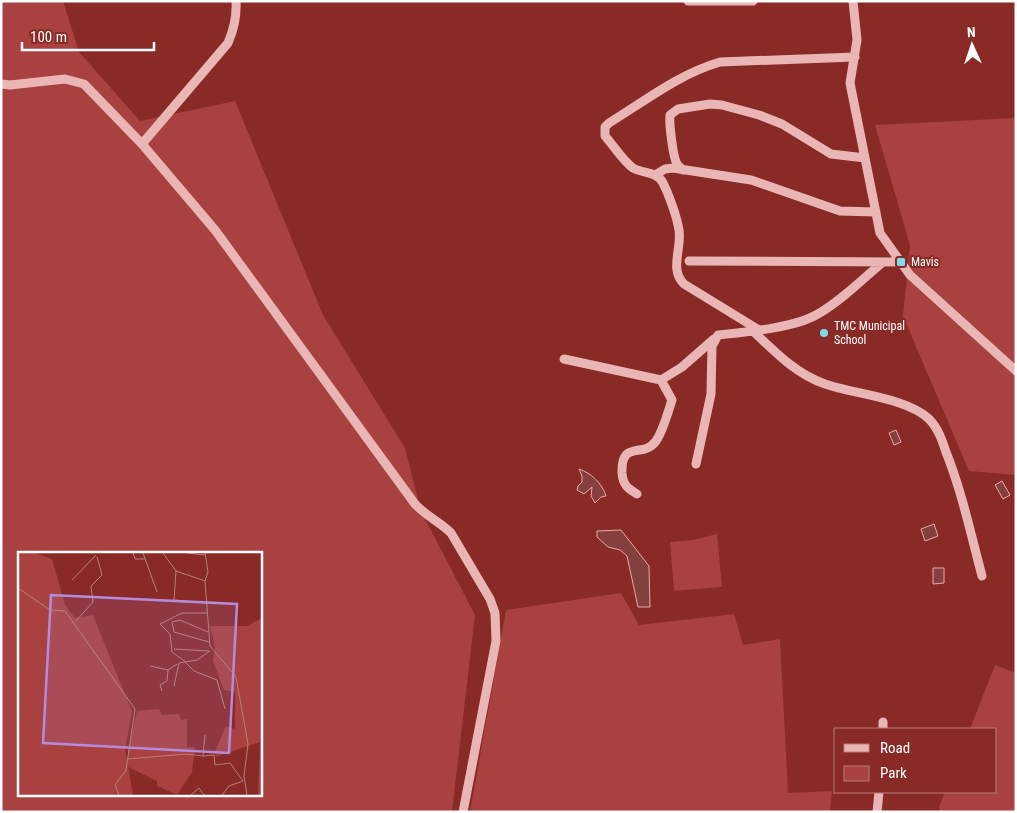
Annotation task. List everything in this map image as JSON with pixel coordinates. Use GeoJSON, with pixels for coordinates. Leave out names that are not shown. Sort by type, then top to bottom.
{"type":"FeatureCollection","features":[{"type":"Feature","properties":{"kind":"street"},"geometry":{"type":"LineString","coordinates":[[142,144],[228,43],[235,23],[236,1]]}},
{"type":"Feature","properties":{"kind":"street"},"geometry":{"type":"LineString","coordinates":[[688,1],[753,1]]}},
{"type":"Feature","properties":{"kind":"street"},"geometry":{"type":"LineString","coordinates":[[852,1],[857,40],[850,83],[880,233],[910,275],[1016,371]]}},
{"type":"Feature","properties":{"kind":"street"},"geometry":{"type":"LineString","coordinates":[[855,57],[720,62],[676,81],[609,124],[604,132],[605,136],[630,166],[655,175],[663,182],[679,231],[676,272],[678,279],[756,330],[793,368],[804,375],[826,385],[900,404],[918,411],[928,418],[937,430],[954,472],[982,576]]}},
{"type":"Feature","properties":{"kind":"street"},"geometry":{"type":"LineString","coordinates":[[1,84],[10,85],[65,79],[84,84],[142,144],[215,230],[415,504],[423,513],[451,533],[490,599],[495,613],[496,641],[463,812]]}},
{"type":"Feature","properties":{"kind":"street"},"geometry":{"type":"LineString","coordinates":[[683,170],[677,164],[675,156],[669,122],[670,115],[678,109],[710,104],[736,108],[782,124],[831,154],[865,158]]}},
{"type":"Feature","properties":{"kind":"street"},"geometry":{"type":"LineString","coordinates":[[655,175],[669,168],[751,180],[840,211],[876,212]]}},
{"type":"Feature","properties":{"kind":"street"},"geometry":{"type":"LineString","coordinates":[[689,261],[901,262]]}},
{"type":"Feature","properties":{"kind":"street"},"geometry":{"type":"LineString","coordinates":[[564,359],[661,380],[682,367],[718,335],[800,322],[816,316],[882,263]]}},
{"type":"Feature","properties":{"kind":"street"},"geometry":{"type":"LineString","coordinates":[[696,464],[711,394],[712,346],[718,335]]}},
{"type":"Feature","properties":{"kind":"street"},"geometry":{"type":"LineString","coordinates":[[637,494],[625,487],[622,482],[622,464],[626,454],[630,451],[649,449],[657,440],[672,400],[661,380]]}},
{"type":"Feature","properties":{"kind":"street"},"geometry":{"type":"LineString","coordinates":[[877,812],[879,793]]}},
{"type":"Feature","properties":{"kind":"green space"},"geometry":{"type":"Polygon","coordinates":[[[1,1],[63,1],[79,52],[140,121],[235,101],[323,315],[405,448],[421,511],[475,615],[452,812],[1,812],[1,1]]]}},
{"type":"Feature","properties":{"kind":"green space"},"geometry":{"type":"Polygon","coordinates":[[[1016,118],[1016,475],[969,471],[903,316],[910,245],[875,125],[1016,118]]]}},
{"type":"Feature","properties":{"kind":"green space"},"geometry":{"type":"Polygon","coordinates":[[[717,534],[722,587],[674,591],[670,542],[693,540],[717,534]]]}},
{"type":"Feature","properties":{"kind":"green space"},"geometry":{"type":"Polygon","coordinates":[[[621,593],[639,625],[734,614],[743,645],[780,639],[788,793],[832,791],[830,812],[470,812],[506,610],[621,593]]]}},
{"type":"Feature","properties":{"kind":"green space"},"geometry":{"type":"Polygon","coordinates":[[[995,665],[1016,673],[1016,810],[1011,812],[940,812],[939,807],[945,793],[997,793],[997,728],[970,728],[995,665]]]}},
{"type":"Feature","properties":{"kind":"shaded area"},"geometry":{"type":"Polygon","coordinates":[[[896,430],[901,442],[894,445],[889,433],[896,430]]]}},
{"type":"Feature","properties":{"kind":"shaded area"},"geometry":{"type":"Polygon","coordinates":[[[579,469],[596,479],[606,496],[601,497],[595,503],[591,496],[592,487],[584,494],[577,490],[582,482],[579,469]]]}},
{"type":"Feature","properties":{"kind":"shaded area"},"geometry":{"type":"Polygon","coordinates":[[[1002,481],[1010,495],[1003,499],[995,485],[1002,481]]]}},
{"type":"Feature","properties":{"kind":"shaded area"},"geometry":{"type":"Polygon","coordinates":[[[934,524],[938,536],[925,541],[921,529],[934,524]]]}},
{"type":"Feature","properties":{"kind":"shaded area"},"geometry":{"type":"Polygon","coordinates":[[[621,530],[649,566],[650,607],[638,607],[627,556],[620,550],[608,547],[597,537],[597,531],[621,530]]]}},
{"type":"Feature","properties":{"kind":"shaded area"},"geometry":{"type":"Polygon","coordinates":[[[933,568],[944,568],[944,583],[933,584],[933,568]]]}},
{"type":"Feature","properties":{"kind":"place","name":"Mavis"},"geometry":{"type":"Point","coordinates":[901,262]}},
{"type":"Feature","properties":{"kind":"place","name":"TMC Municipal School"},"geometry":{"type":"Point","coordinates":[824,333]}}]}
